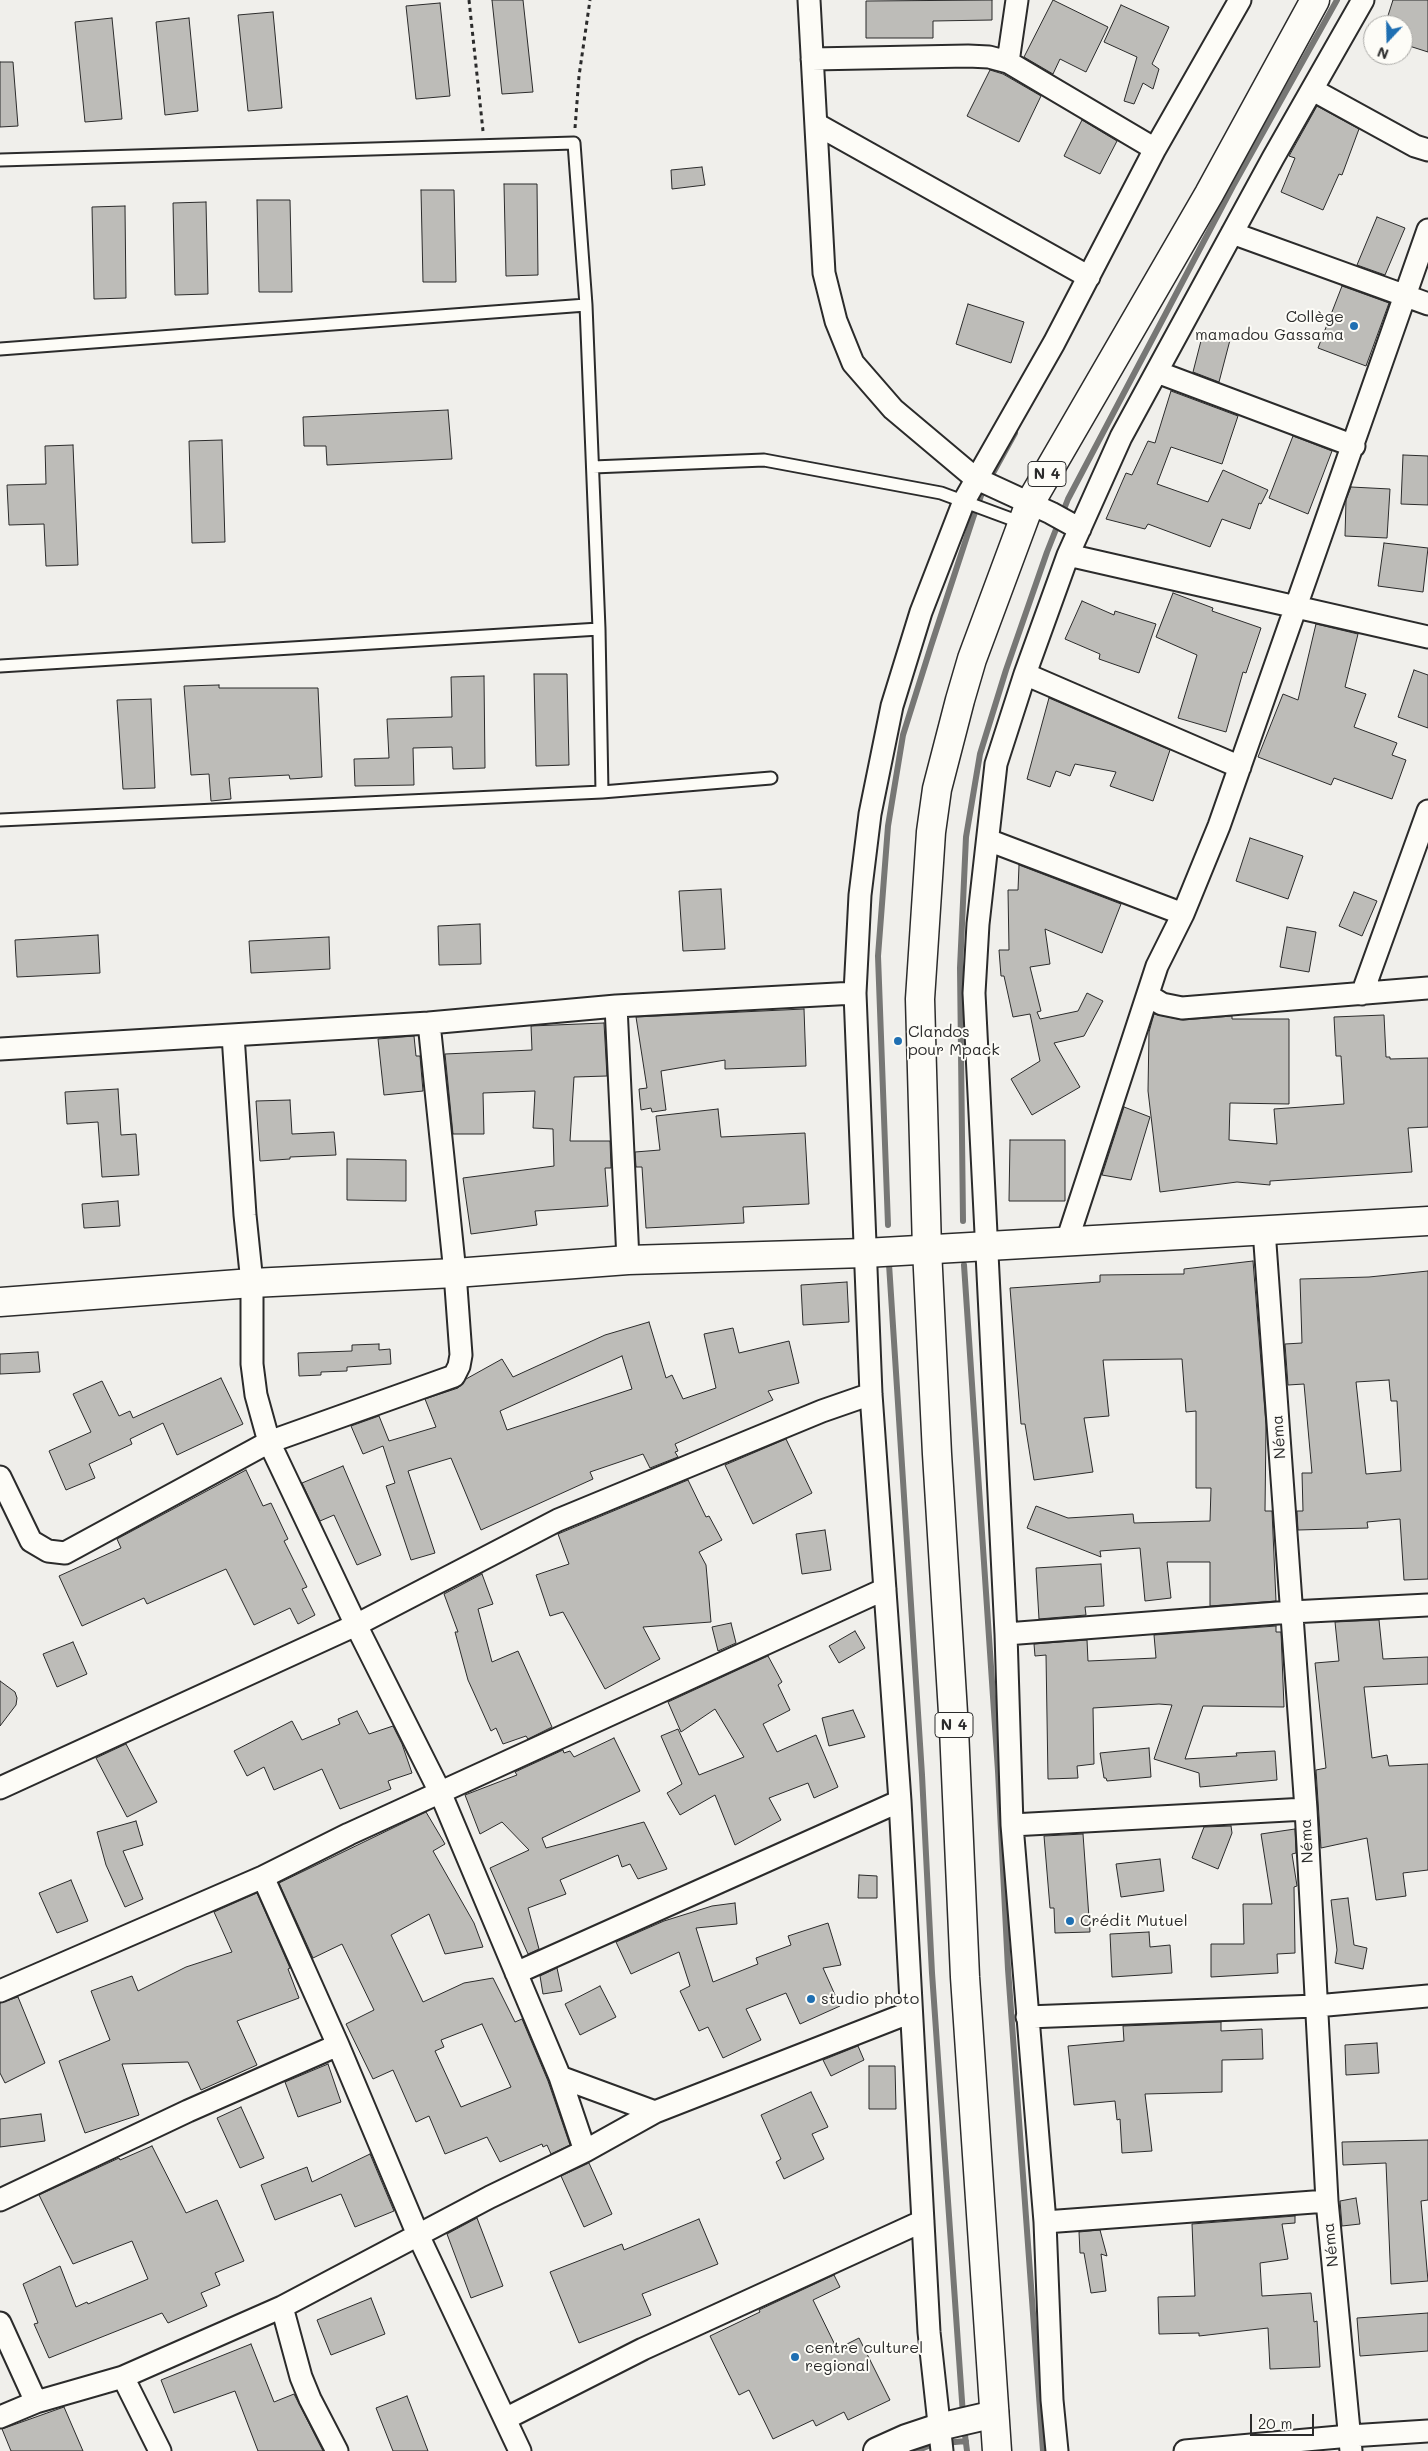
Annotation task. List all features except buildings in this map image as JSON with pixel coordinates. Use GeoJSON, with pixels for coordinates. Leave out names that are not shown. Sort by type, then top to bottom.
{"type":"FeatureCollection","features":[{"type":"Feature","properties":{"kind":"main road","name":"N 4"},"geometry":{"type":"LineString","coordinates":[[997,2451],[965,1977],[954,1729],[936,1454],[926,1249],[920,999],[931,832],[937,789],[960,700],[1026,513],[1209,194],[1315,0]]}},
{"type":"Feature","properties":{"kind":"main road"},"geometry":{"type":"LineString","coordinates":[[0,1302],[252,1282],[455,1273],[628,1260],[865,1253],[1428,1221]]}},
{"type":"Feature","properties":{"kind":"street"},"geometry":{"type":"LineString","coordinates":[[809,0],[824,273],[836,321],[853,363],[893,409],[975,478],[1026,513],[1080,529]]}},
{"type":"Feature","properties":{"kind":"street"},"geometry":{"type":"LineString","coordinates":[[1008,62],[1017,0]]}},
{"type":"Feature","properties":{"kind":"street"},"geometry":{"type":"LineString","coordinates":[[946,2434],[929,2332],[900,1801],[872,1394],[855,993],[860,895],[870,814],[892,706],[922,612],[964,501],[975,478],[1054,343],[1156,149],[1240,0]]}},
{"type":"Feature","properties":{"kind":"street"},"geometry":{"type":"LineString","coordinates":[[1057,2451],[1052,2400],[1045,2222],[1012,1824],[1006,1634],[990,1356],[987,1246],[974,993],[978,924],[996,764],[1025,674],[1068,555],[1121,437],[1232,232],[1363,0]]}},
{"type":"Feature","properties":{"kind":"street"},"geometry":{"type":"LineString","coordinates":[[812,59],[989,56],[1008,62],[1156,149]]}},
{"type":"Feature","properties":{"kind":"street"},"geometry":{"type":"LineString","coordinates":[[1313,90],[1414,146],[1428,150]]}},
{"type":"Feature","properties":{"kind":"street"},"geometry":{"type":"LineString","coordinates":[[816,124],[1089,277]]}},
{"type":"Feature","properties":{"kind":"street"},"geometry":{"type":"LineString","coordinates":[[1067,1241],[1149,996],[1157,966],[1183,914],[1219,826],[1406,298],[1428,230]]}},
{"type":"Feature","properties":{"kind":"street"},"geometry":{"type":"LineString","coordinates":[[1232,232],[1406,298],[1428,304]]}},
{"type":"Feature","properties":{"kind":"street"},"geometry":{"type":"LineString","coordinates":[[1157,372],[1354,446]]}},
{"type":"Feature","properties":{"kind":"street"},"geometry":{"type":"LineString","coordinates":[[1068,555],[1428,636]]}},
{"type":"Feature","properties":{"kind":"street"},"geometry":{"type":"LineString","coordinates":[[1025,674],[1240,767]]}},
{"type":"Feature","properties":{"kind":"street"},"geometry":{"type":"LineString","coordinates":[[1362,994],[1424,840],[1428,811]]}},
{"type":"Feature","properties":{"kind":"street"},"geometry":{"type":"LineString","coordinates":[[988,840],[1183,914]]}},
{"type":"Feature","properties":{"kind":"street"},"geometry":{"type":"LineString","coordinates":[[1149,996],[1162,1004],[1182,1008],[1428,988]]}},
{"type":"Feature","properties":{"kind":"street"},"geometry":{"type":"LineString","coordinates":[[0,1049],[429,1023],[616,1006],[855,993]]}},
{"type":"Feature","properties":{"kind":"street"},"geometry":{"type":"LineString","coordinates":[[616,1006],[628,1260]]}},
{"type":"Feature","properties":{"kind":"street"},"geometry":{"type":"LineString","coordinates":[[0,1477],[31,1541],[48,1551],[65,1553],[269,1442],[454,1376],[459,1366],[460,1355],[455,1273],[429,1023]]}},
{"type":"Feature","properties":{"kind":"street"},"geometry":{"type":"LineString","coordinates":[[234,1035],[245,1215],[252,1282],[252,1364],[256,1396],[269,1442],[356,1625],[440,1792],[560,2077],[585,2151]]}},
{"type":"Feature","properties":{"kind":"street","name":"Néma"},"geometry":{"type":"LineString","coordinates":[[1264,1230],[1306,1810],[1327,2201],[1350,2443]]}},
{"type":"Feature","properties":{"kind":"street"},"geometry":{"type":"LineString","coordinates":[[0,1788],[356,1625],[558,1520],[822,1411],[872,1394]]}},
{"type":"Feature","properties":{"kind":"street"},"geometry":{"type":"LineString","coordinates":[[0,1991],[263,1877],[440,1792],[885,1589]]}},
{"type":"Feature","properties":{"kind":"street"},"geometry":{"type":"LineString","coordinates":[[1006,1634],[1291,1612],[1428,1605]]}},
{"type":"Feature","properties":{"kind":"street"},"geometry":{"type":"LineString","coordinates":[[516,1973],[900,1801]]}},
{"type":"Feature","properties":{"kind":"street"},"geometry":{"type":"LineString","coordinates":[[1012,1824],[1306,1810]]}},
{"type":"Feature","properties":{"kind":"street"},"geometry":{"type":"LineString","coordinates":[[263,1877],[338,2045],[418,2235],[520,2451]]}},
{"type":"Feature","properties":{"kind":"street"},"geometry":{"type":"LineString","coordinates":[[1027,2018],[1316,2006],[1428,1996]]}},
{"type":"Feature","properties":{"kind":"street"},"geometry":{"type":"LineString","coordinates":[[0,2417],[36,2402],[123,2376],[282,2307],[418,2235],[585,2151],[655,2112],[911,2012]]}},
{"type":"Feature","properties":{"kind":"street"},"geometry":{"type":"LineString","coordinates":[[0,2200],[188,2111],[338,2045]]}},
{"type":"Feature","properties":{"kind":"street"},"geometry":{"type":"LineString","coordinates":[[560,2077],[655,2112]]}},
{"type":"Feature","properties":{"kind":"street"},"geometry":{"type":"LineString","coordinates":[[1045,2222],[1327,2201]]}},
{"type":"Feature","properties":{"kind":"street"},"geometry":{"type":"LineString","coordinates":[[505,2419],[643,2349],[923,2222]]}},
{"type":"Feature","properties":{"kind":"street"},"geometry":{"type":"LineString","coordinates":[[282,2307],[301,2377],[310,2399],[338,2451]]}},
{"type":"Feature","properties":{"kind":"street"},"geometry":{"type":"LineString","coordinates":[[0,2323],[36,2402]]}},
{"type":"Feature","properties":{"kind":"street"},"geometry":{"type":"LineString","coordinates":[[123,2376],[160,2451]]}},
{"type":"Feature","properties":{"kind":"street"},"geometry":{"type":"LineString","coordinates":[[877,2451],[906,2438],[946,2434],[995,2414]]}},
{"type":"Feature","properties":{"kind":"street"},"geometry":{"type":"LineString","coordinates":[[1185,2451],[1350,2443],[1428,2431]]}},
{"type":"Feature","properties":{"kind":"lane"},"geometry":{"type":"LineString","coordinates":[[0,160],[574,144],[586,305],[593,466],[602,792]]}},
{"type":"Feature","properties":{"kind":"lane"},"geometry":{"type":"LineString","coordinates":[[0,349],[586,305]]}},
{"type":"Feature","properties":{"kind":"lane"},"geometry":{"type":"LineString","coordinates":[[593,466],[764,460],[941,493],[964,501],[1026,513]]}},
{"type":"Feature","properties":{"kind":"lane"},"geometry":{"type":"LineString","coordinates":[[0,666],[599,629]]}},
{"type":"Feature","properties":{"kind":"lane"},"geometry":{"type":"LineString","coordinates":[[0,820],[602,792],[771,778]]}},
{"type":"Feature","properties":{"kind":"path"},"geometry":{"type":"LineString","coordinates":[[469,0],[484,146]]}},
{"type":"Feature","properties":{"kind":"path"},"geometry":{"type":"LineString","coordinates":[[574,144],[579,76],[590,0]]}},
{"type":"Feature","properties":{"kind":"waterway"},"geometry":{"type":"LineString","coordinates":[[963,1221],[960,968],[966,837],[980,754],[1006,670],[1047,552],[1068,499],[1233,186],[1337,0]]}},
{"type":"Feature","properties":{"kind":"waterway"},"geometry":{"type":"LineString","coordinates":[[888,1225],[878,956],[888,826],[903,735],[931,646],[982,493],[1015,433]]}},
{"type":"Feature","properties":{"kind":"waterway"},"geometry":{"type":"LineString","coordinates":[[889,1264],[922,1775],[932,1973],[963,2415]]}},
{"type":"Feature","properties":{"kind":"waterway"},"geometry":{"type":"LineString","coordinates":[[964,1265],[998,1771],[1008,1969],[1043,2451]]}},
{"type":"Feature","properties":{"kind":"waterway"},"geometry":{"type":"LineString","coordinates":[[964,2427],[967,2451]]}},
{"type":"Feature","properties":{"kind":"waterway"},"geometry":{"type":"LineString","coordinates":[[916,2451],[933,2444],[966,2441]]}},
{"type":"Feature","properties":{"kind":"place","name":"Collège mamadou Gassama"},"geometry":{"type":"Point","coordinates":[1354,326]}},
{"type":"Feature","properties":{"kind":"place","name":"Clandos pour Mpack"},"geometry":{"type":"Point","coordinates":[898,1041]}},
{"type":"Feature","properties":{"kind":"place","name":"Crédit Mutuel"},"geometry":{"type":"Point","coordinates":[1070,1921]}},
{"type":"Feature","properties":{"kind":"place","name":"studio photo"},"geometry":{"type":"Point","coordinates":[811,1999]}},
{"type":"Feature","properties":{"kind":"place","name":"centre culturel regional"},"geometry":{"type":"Point","coordinates":[795,2357]}}]}
